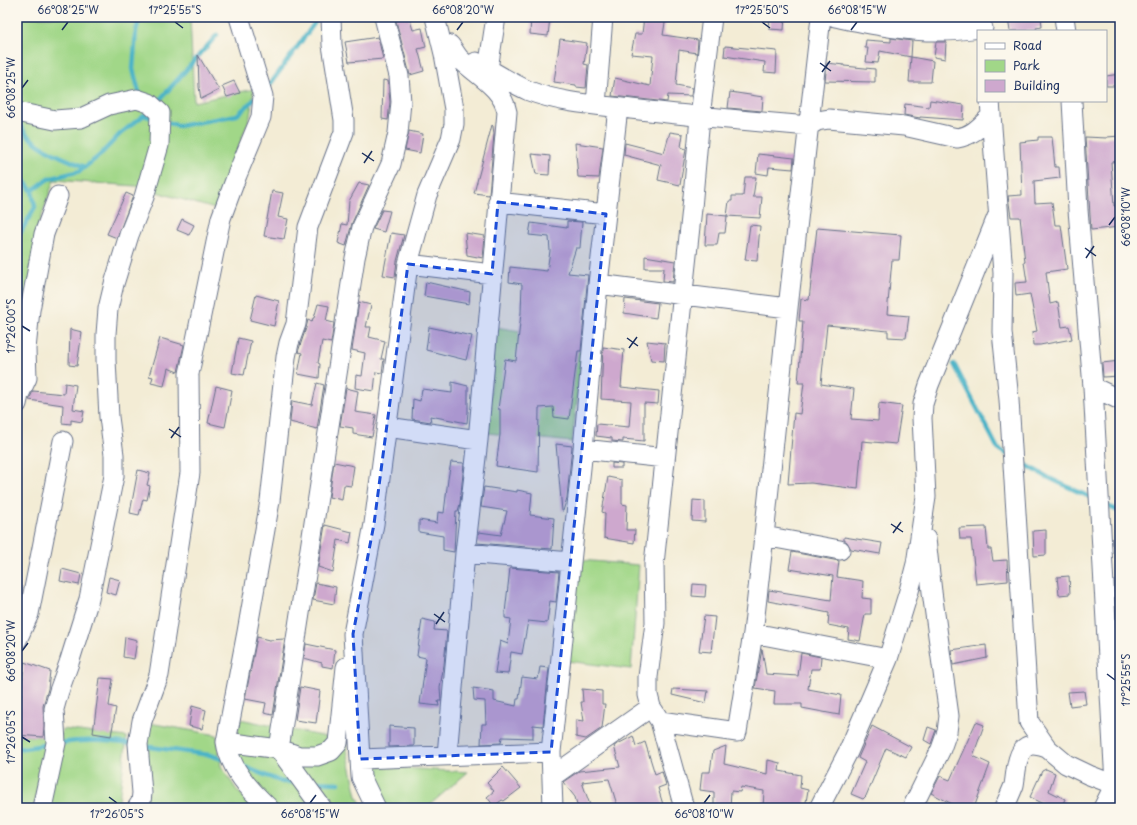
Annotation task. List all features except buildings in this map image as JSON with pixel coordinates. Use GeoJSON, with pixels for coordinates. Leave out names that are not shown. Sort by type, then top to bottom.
{"type":"FeatureCollection","features":[{"type":"Feature","properties":{"kind":"street"},"geometry":{"type":"LineString","coordinates":[[137,808],[141,802],[142,793],[138,744],[142,721],[159,675],[190,473],[189,374],[221,218],[261,117],[264,96],[239,17]]}},
{"type":"Feature","properties":{"kind":"street"},"geometry":{"type":"LineString","coordinates":[[269,808],[254,794],[237,770],[227,753],[226,742],[270,501],[286,358],[289,343],[296,324],[308,227],[344,132],[344,120],[332,45],[331,17]]}},
{"type":"Feature","properties":{"kind":"street"},"geometry":{"type":"LineString","coordinates":[[322,808],[279,749],[329,434],[355,258],[362,227],[391,164],[398,133],[401,102],[399,76],[384,17]]}},
{"type":"Feature","properties":{"kind":"street"},"geometry":{"type":"LineString","coordinates":[[488,69],[496,17]]}},
{"type":"Feature","properties":{"kind":"street"},"geometry":{"type":"LineString","coordinates":[[596,106],[603,17]]}},
{"type":"Feature","properties":{"kind":"street"},"geometry":{"type":"LineString","coordinates":[[684,808],[656,714],[648,695],[648,677],[655,623],[654,564],[683,295],[700,117],[712,17]]}},
{"type":"Feature","properties":{"kind":"street"},"geometry":{"type":"LineString","coordinates":[[553,776],[656,714],[738,732],[764,536],[820,17]]}},
{"type":"Feature","properties":{"kind":"street"},"geometry":{"type":"LineString","coordinates":[[835,17],[914,30],[942,31],[983,25]]}},
{"type":"Feature","properties":{"kind":"street"},"geometry":{"type":"LineString","coordinates":[[1064,17],[1066,30]]}},
{"type":"Feature","properties":{"kind":"street"},"geometry":{"type":"LineString","coordinates":[[226,742],[279,749],[299,756],[317,756],[331,751],[338,743],[345,671],[374,524],[408,264],[427,195],[451,139],[454,124],[454,109],[444,54],[435,18]]}},
{"type":"Feature","properties":{"kind":"street"},"geometry":{"type":"LineString","coordinates":[[435,18],[459,58],[483,78],[500,95],[507,112],[478,440],[464,553],[447,755]]}},
{"type":"Feature","properties":{"kind":"street"},"geometry":{"type":"LineString","coordinates":[[450,45],[465,56],[508,81],[530,91],[557,99],[596,106],[700,117],[809,126],[817,121],[829,119],[904,126],[957,138],[965,137],[976,131],[990,109]]}},
{"type":"Feature","properties":{"kind":"street"},"geometry":{"type":"LineString","coordinates":[[17,112],[55,120],[81,118],[108,105],[137,99],[149,103],[160,113],[159,145],[144,197],[128,235],[108,309],[106,360],[109,417],[114,455],[114,476],[89,599],[54,709],[56,743],[42,808]]}},
{"type":"Feature","properties":{"kind":"street"},"geometry":{"type":"LineString","coordinates":[[1072,102],[1078,210],[1093,387],[1118,785],[1103,808]]}},
{"type":"Feature","properties":{"kind":"street"},"geometry":{"type":"LineString","coordinates":[[553,808],[551,752],[583,450],[598,284],[618,108]]}},
{"type":"Feature","properties":{"kind":"street"},"geometry":{"type":"LineString","coordinates":[[990,109],[1003,273],[1002,332],[1009,400],[1026,697],[1029,722],[1047,748],[1066,764],[1089,775],[1118,785]]}},
{"type":"Feature","properties":{"kind":"street"},"geometry":{"type":"LineString","coordinates":[[17,404],[27,378],[26,349],[30,310],[44,234],[58,196]]}},
{"type":"Feature","properties":{"kind":"street"},"geometry":{"type":"LineString","coordinates":[[498,202],[606,214]]}},
{"type":"Feature","properties":{"kind":"street"},"geometry":{"type":"LineString","coordinates":[[819,808],[848,752],[888,659],[909,591],[916,564],[926,496],[922,418],[923,404],[929,385],[999,212]]}},
{"type":"Feature","properties":{"kind":"street"},"geometry":{"type":"LineString","coordinates":[[408,264],[492,274]]}},
{"type":"Feature","properties":{"kind":"street"},"geometry":{"type":"LineString","coordinates":[[598,284],[788,308]]}},
{"type":"Feature","properties":{"kind":"street"},"geometry":{"type":"LineString","coordinates":[[1093,387],[1120,400]]}},
{"type":"Feature","properties":{"kind":"street"},"geometry":{"type":"LineString","coordinates":[[387,427],[478,440]]}},
{"type":"Feature","properties":{"kind":"street"},"geometry":{"type":"LineString","coordinates":[[17,640],[28,614],[63,441]]}},
{"type":"Feature","properties":{"kind":"street"},"geometry":{"type":"LineString","coordinates":[[583,450],[665,458]]}},
{"type":"Feature","properties":{"kind":"street"},"geometry":{"type":"LineString","coordinates":[[912,808],[943,743],[947,732],[949,716],[932,592],[924,514]]}},
{"type":"Feature","properties":{"kind":"street"},"geometry":{"type":"LineString","coordinates":[[764,536],[840,550]]}},
{"type":"Feature","properties":{"kind":"street"},"geometry":{"type":"LineString","coordinates":[[464,553],[571,562]]}},
{"type":"Feature","properties":{"kind":"street"},"geometry":{"type":"LineString","coordinates":[[752,633],[888,659]]}},
{"type":"Feature","properties":{"kind":"street"},"geometry":{"type":"LineString","coordinates":[[353,634],[361,777],[376,808]]}},
{"type":"Feature","properties":{"kind":"street"},"geometry":{"type":"LineString","coordinates":[[1004,808],[1013,786],[1017,763],[1025,748],[1033,745],[1047,748]]}},
{"type":"Feature","properties":{"kind":"street"},"geometry":{"type":"LineString","coordinates":[[360,758],[551,752]]}},
{"type":"Feature","properties":{"kind":"highlighted area"},"geometry":{"type":"Polygon","coordinates":[[[498,202],[606,214],[551,752],[360,759],[353,634],[374,524],[408,264],[492,274],[498,202]]]}},
{"type":"Feature","properties":{"kind":"green space"},"geometry":{"type":"Polygon","coordinates":[[[17,17],[190,17],[194,102],[254,89],[250,117],[215,209],[136,186],[54,180],[36,233],[17,394],[17,17]]]}},
{"type":"Feature","properties":{"kind":"green space"},"geometry":{"type":"Polygon","coordinates":[[[495,327],[584,341],[572,442],[488,433],[495,327]]]}},
{"type":"Feature","properties":{"kind":"green space"},"geometry":{"type":"Polygon","coordinates":[[[580,560],[639,565],[631,669],[567,661],[580,560]]]}},
{"type":"Feature","properties":{"kind":"green space"},"geometry":{"type":"Polygon","coordinates":[[[240,719],[345,741],[357,796],[363,808],[272,808],[234,754],[240,719]]]}},
{"type":"Feature","properties":{"kind":"green space"},"geometry":{"type":"Polygon","coordinates":[[[149,723],[217,735],[221,766],[236,789],[254,808],[131,808],[149,723]]]}},
{"type":"Feature","properties":{"kind":"green space"},"geometry":{"type":"Polygon","coordinates":[[[62,729],[127,737],[118,808],[46,808],[62,729]]]}},
{"type":"Feature","properties":{"kind":"green space"},"geometry":{"type":"Polygon","coordinates":[[[17,735],[48,737],[34,808],[17,808],[17,735]]]}},
{"type":"Feature","properties":{"kind":"green space"},"geometry":{"type":"Polygon","coordinates":[[[367,766],[468,772],[426,808],[385,808],[374,788],[367,766]]]}},
{"type":"Feature","properties":{"kind":"waterway"},"geometry":{"type":"LineString","coordinates":[[140,17],[136,31],[133,69],[140,96]]}},
{"type":"Feature","properties":{"kind":"waterway"},"geometry":{"type":"LineString","coordinates":[[266,90],[319,17]]}},
{"type":"Feature","properties":{"kind":"waterway"},"geometry":{"type":"LineString","coordinates":[[156,104],[217,35]]}},
{"type":"Feature","properties":{"kind":"waterway"},"geometry":{"type":"LineString","coordinates":[[165,122],[179,126],[237,115],[257,97]]}},
{"type":"Feature","properties":{"kind":"waterway"},"geometry":{"type":"LineString","coordinates":[[32,191],[48,179],[80,171],[99,156],[120,134],[144,115],[156,119]]}},
{"type":"Feature","properties":{"kind":"waterway"},"geometry":{"type":"LineString","coordinates":[[17,117],[27,135],[35,142],[55,154],[85,167]]}},
{"type":"Feature","properties":{"kind":"waterway"},"geometry":{"type":"LineString","coordinates":[[17,168],[20,176],[32,191],[35,207],[17,239]]}},
{"type":"Feature","properties":{"kind":"waterway"},"geometry":{"type":"LineString","coordinates":[[954,364],[998,449],[1007,454]]}},
{"type":"Feature","properties":{"kind":"waterway"},"geometry":{"type":"LineString","coordinates":[[1019,461],[1049,478],[1094,499]]}},
{"type":"Feature","properties":{"kind":"waterway"},"geometry":{"type":"LineString","coordinates":[[1104,504],[1120,512]]}},
{"type":"Feature","properties":{"kind":"waterway"},"geometry":{"type":"LineString","coordinates":[[61,743],[97,741],[133,744]]}},
{"type":"Feature","properties":{"kind":"waterway"},"geometry":{"type":"LineString","coordinates":[[17,749],[51,744]]}},
{"type":"Feature","properties":{"kind":"waterway"},"geometry":{"type":"LineString","coordinates":[[142,746],[210,755],[225,760]]}},
{"type":"Feature","properties":{"kind":"waterway"},"geometry":{"type":"LineString","coordinates":[[240,765],[282,782],[297,782]]}},
{"type":"Feature","properties":{"kind":"waterway"},"geometry":{"type":"LineString","coordinates":[[311,782],[339,783]]}}]}
